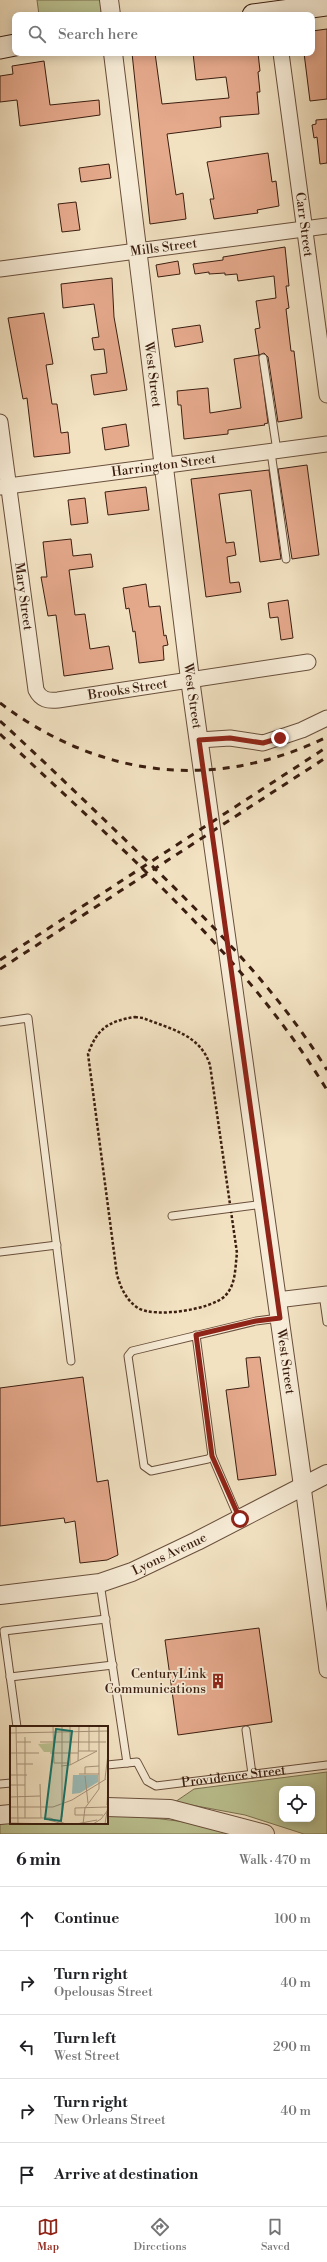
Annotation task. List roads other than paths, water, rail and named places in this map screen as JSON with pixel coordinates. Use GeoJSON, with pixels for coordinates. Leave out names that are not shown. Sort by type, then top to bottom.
{"type":"FeatureCollection","features":[{"type":"Feature","properties":{"kind":"main road"},"geometry":{"type":"LineString","coordinates":[[264,12],[275,9],[327,5]]}},
{"type":"Feature","properties":{"kind":"main road"},"geometry":{"type":"LineString","coordinates":[[0,48],[12,46]]}},
{"type":"Feature","properties":{"kind":"street"},"geometry":{"type":"LineString","coordinates":[[109,0],[111,12]]}},
{"type":"Feature","properties":{"kind":"street","name":"West Street"},"geometry":{"type":"LineString","coordinates":[[113,56],[190,679],[280,1318],[327,1670]]}},
{"type":"Feature","properties":{"kind":"street","name":"Carr Street"},"geometry":{"type":"LineString","coordinates":[[281,56],[303,229],[327,395]]}},
{"type":"Feature","properties":{"kind":"street","name":"Mills Street"},"geometry":{"type":"LineString","coordinates":[[0,269],[327,226]]}},
{"type":"Feature","properties":{"kind":"street","name":"Mary Street"},"geometry":{"type":"LineString","coordinates":[[0,422],[4,487],[36,690],[42,698]]}},
{"type":"Feature","properties":{"kind":"street","name":"Harrington Street"},"geometry":{"type":"LineString","coordinates":[[4,487],[327,444]]}},
{"type":"Feature","properties":{"kind":"street","name":"Brooks Street"},"geometry":{"type":"LineString","coordinates":[[42,698],[49,701],[308,662]]}},
{"type":"Feature","properties":{"kind":"street"},"geometry":{"type":"LineString","coordinates":[[199,740],[230,738],[263,743],[302,730],[327,718]]}},
{"type":"Feature","properties":{"kind":"street"},"geometry":{"type":"LineString","coordinates":[[277,1300],[325,1294]]}},
{"type":"Feature","properties":{"kind":"street","name":"Lyons Avenue"},"geometry":{"type":"LineString","coordinates":[[0,1595],[100,1583],[132,1572],[327,1474]]}},
{"type":"Feature","properties":{"kind":"street"},"geometry":{"type":"LineString","coordinates":[[108,1807],[170,1809],[265,1834]]}},
{"type":"Feature","properties":{"kind":"street"},"geometry":{"type":"LineString","coordinates":[[0,1815],[10,1814]]}},
{"type":"Feature","properties":{"kind":"lane"},"geometry":{"type":"LineString","coordinates":[[263,358],[286,559]]}},
{"type":"Feature","properties":{"kind":"lane"},"geometry":{"type":"LineString","coordinates":[[0,1022],[28,1018],[71,1361]]}},
{"type":"Feature","properties":{"kind":"lane"},"geometry":{"type":"LineString","coordinates":[[172,1216],[264,1204]]}},
{"type":"Feature","properties":{"kind":"lane"},"geometry":{"type":"LineString","coordinates":[[0,1252],[56,1245]]}},
{"type":"Feature","properties":{"kind":"lane"},"geometry":{"type":"LineString","coordinates":[[325,1294],[327,1322]]}},
{"type":"Feature","properties":{"kind":"lane"},"geometry":{"type":"LineString","coordinates":[[212,1456],[208,1459],[151,1471],[144,1466],[128,1356],[132,1351],[196,1335],[256,1321],[280,1318]]}},
{"type":"Feature","properties":{"kind":"lane"},"geometry":{"type":"LineString","coordinates":[[196,1335],[212,1456],[240,1519]]}},
{"type":"Feature","properties":{"kind":"lane"},"geometry":{"type":"LineString","coordinates":[[100,1583],[127,1763],[108,1765]]}},
{"type":"Feature","properties":{"kind":"lane"},"geometry":{"type":"LineString","coordinates":[[17,1726],[4,1631],[106,1619]]}},
{"type":"Feature","properties":{"kind":"lane"},"geometry":{"type":"LineString","coordinates":[[10,1677],[113,1665]]}},
{"type":"Feature","properties":{"kind":"lane"},"geometry":{"type":"LineString","coordinates":[[246,1730],[252,1774]]}},
{"type":"Feature","properties":{"kind":"lane","name":"Providence Street"},"geometry":{"type":"LineString","coordinates":[[127,1763],[137,1762],[147,1781],[156,1786],[327,1765]]}},
{"type":"Feature","properties":{"kind":"lane"},"geometry":{"type":"LineString","coordinates":[[0,1784],[10,1783]]}},
{"type":"Feature","properties":{"kind":"railway"},"geometry":{"type":"LineString","coordinates":[[0,703],[38,728],[77,748],[118,761],[159,769],[200,770],[242,765],[285,754],[327,737]]}},
{"type":"Feature","properties":{"kind":"railway"},"geometry":{"type":"LineString","coordinates":[[0,721],[142,856],[217,931],[287,1012],[327,1070]]}},
{"type":"Feature","properties":{"kind":"railway"},"geometry":{"type":"LineString","coordinates":[[0,734],[132,859],[176,902],[217,946],[256,991],[293,1039],[327,1090]]}},
{"type":"Feature","properties":{"kind":"railway"},"geometry":{"type":"LineString","coordinates":[[0,960],[327,747]]}},
{"type":"Feature","properties":{"kind":"railway"},"geometry":{"type":"LineString","coordinates":[[0,969],[327,757]]}},
{"type":"Feature","properties":{"kind":"place","name":"CenturyLink Communications"},"geometry":{"type":"Point","coordinates":[218,1681]}}]}
